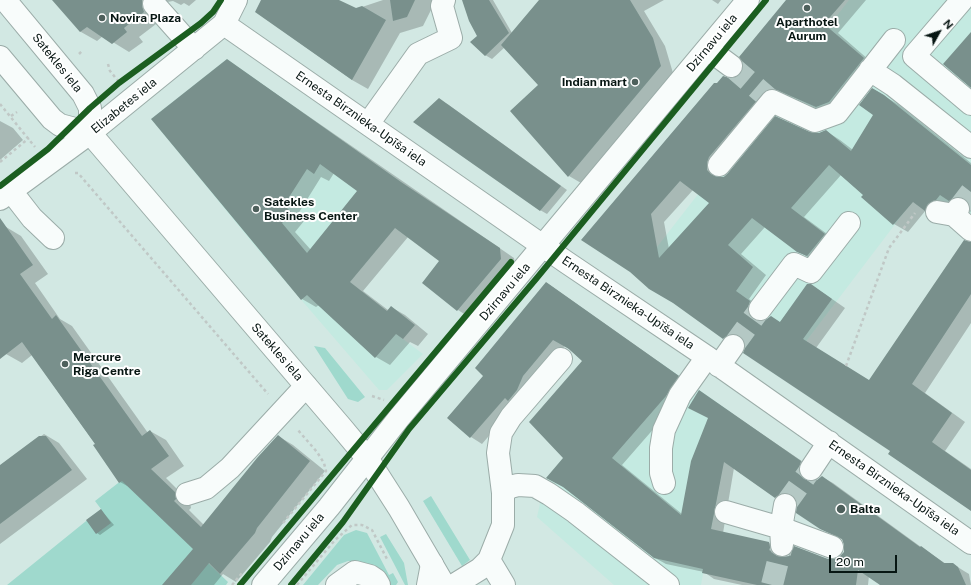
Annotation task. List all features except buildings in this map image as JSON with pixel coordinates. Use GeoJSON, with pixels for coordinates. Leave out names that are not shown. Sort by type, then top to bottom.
{"type":"FeatureCollection","features":[{"type":"Feature","properties":{"kind":"main road","name":"Satekles iela"},"geometry":{"type":"LineString","coordinates":[[5,0],[83,94],[90,108],[90,133],[367,458],[430,575],[444,585]]}},
{"type":"Feature","properties":{"kind":"main road","name":"Elizabetes iela"},"geometry":{"type":"LineString","coordinates":[[5,195],[90,133],[224,24],[236,0]]}},
{"type":"Feature","properties":{"kind":"main road"},"geometry":{"type":"LineString","coordinates":[[368,124],[418,54],[450,38],[442,6],[444,0]]}},
{"type":"Feature","properties":{"kind":"main road","name":"Dzirnavu iela"},"geometry":{"type":"LineString","coordinates":[[257,579],[367,458],[748,0]]}},
{"type":"Feature","properties":{"kind":"main road"},"geometry":{"type":"LineString","coordinates":[[962,0],[914,56],[971,104]]}},
{"type":"Feature","properties":{"kind":"main road"},"geometry":{"type":"LineString","coordinates":[[154,4],[194,49]]}},
{"type":"Feature","properties":{"kind":"main road","name":"Ernesta Birznieka-Upīša iela"},"geometry":{"type":"LineString","coordinates":[[224,24],[543,246],[829,442],[971,543]]}},
{"type":"Feature","properties":{"kind":"main road"},"geometry":{"type":"LineString","coordinates":[[719,165],[772,101],[815,121],[837,114],[894,40]]}},
{"type":"Feature","properties":{"kind":"main road"},"geometry":{"type":"LineString","coordinates":[[708,49],[731,66]]}},
{"type":"Feature","properties":{"kind":"main road"},"geometry":{"type":"LineString","coordinates":[[0,56],[52,119],[60,125],[90,133]]}},
{"type":"Feature","properties":{"kind":"main road"},"geometry":{"type":"LineString","coordinates":[[870,70],[893,85],[971,147]]}},
{"type":"Feature","properties":{"kind":"main road"},"geometry":{"type":"LineString","coordinates":[[5,195],[53,238]]}},
{"type":"Feature","properties":{"kind":"main road"},"geometry":{"type":"LineString","coordinates":[[942,212],[971,230]]}},
{"type":"Feature","properties":{"kind":"main road"},"geometry":{"type":"LineString","coordinates":[[760,309],[794,264],[811,272],[849,223]]}},
{"type":"Feature","properties":{"kind":"main road"},"geometry":{"type":"LineString","coordinates":[[664,483],[661,473],[661,448],[664,430],[680,395],[713,362],[733,346]]}},
{"type":"Feature","properties":{"kind":"main road"},"geometry":{"type":"LineString","coordinates":[[454,585],[480,569],[489,560],[503,525],[503,493],[498,453],[501,433],[510,417],[561,359]]}},
{"type":"Feature","properties":{"kind":"main road"},"geometry":{"type":"LineString","coordinates":[[187,494],[206,488],[230,468],[306,386]]}},
{"type":"Feature","properties":{"kind":"main road"},"geometry":{"type":"LineString","coordinates":[[811,468],[829,442]]}},
{"type":"Feature","properties":{"kind":"main road"},"geometry":{"type":"LineString","coordinates":[[503,493],[510,487],[518,484],[535,486],[575,512],[668,585]]}},
{"type":"Feature","properties":{"kind":"main road"},"geometry":{"type":"LineString","coordinates":[[781,536],[785,505]]}},
{"type":"Feature","properties":{"kind":"main road"},"geometry":{"type":"LineString","coordinates":[[726,512],[781,536],[832,547]]}},
{"type":"Feature","properties":{"kind":"main road"},"geometry":{"type":"LineString","coordinates":[[489,560],[504,585]]}},
{"type":"Feature","properties":{"kind":"main road"},"geometry":{"type":"LineString","coordinates":[[337,585],[355,572],[370,576],[376,580],[379,585]]}},
{"type":"Feature","properties":{"kind":"path"},"geometry":{"type":"LineString","coordinates":[[108,64],[110,71]]}},
{"type":"Feature","properties":{"kind":"path"},"geometry":{"type":"LineString","coordinates":[[90,108],[124,80]]}},
{"type":"Feature","properties":{"kind":"path"},"geometry":{"type":"LineString","coordinates":[[0,104],[37,149]]}},
{"type":"Feature","properties":{"kind":"path"},"geometry":{"type":"LineString","coordinates":[[0,162],[29,138]]}},
{"type":"Feature","properties":{"kind":"path"},"geometry":{"type":"LineString","coordinates":[[70,172],[78,173],[282,411],[317,452],[324,463],[326,471]]}},
{"type":"Feature","properties":{"kind":"path"},"geometry":{"type":"LineString","coordinates":[[846,366],[889,248],[916,212],[942,212]]}},
{"type":"Feature","properties":{"kind":"path"},"geometry":{"type":"LineString","coordinates":[[372,396],[384,400]]}},
{"type":"Feature","properties":{"kind":"path"},"geometry":{"type":"LineString","coordinates":[[286,530],[331,475]]}},
{"type":"Feature","properties":{"kind":"path"},"geometry":{"type":"LineString","coordinates":[[297,585],[335,540],[348,528],[362,525],[372,530]]}},
{"type":"Feature","properties":{"kind":"path"},"geometry":{"type":"LineString","coordinates":[[291,585],[338,528]]}},
{"type":"Feature","properties":{"kind":"path"},"geometry":{"type":"LineString","coordinates":[[240,585],[257,579]]}},
{"type":"Feature","properties":{"kind":"shaded area"},"geometry":{"type":"Polygon","coordinates":[[[849,0],[971,0],[971,242],[915,198],[779,377],[636,274],[849,0]]]}},
{"type":"Feature","properties":{"kind":"shaded area","name":"Satekles Business Center"},"geometry":{"type":"Polygon","coordinates":[[[227,59],[401,182],[328,278],[379,321],[423,354],[387,390],[379,390],[260,252],[151,119],[227,59]]]}},
{"type":"Feature","properties":{"kind":"shaded area"},"geometry":{"type":"Polygon","coordinates":[[[314,346],[325,348],[365,397],[358,402],[348,399],[314,346]]]}},
{"type":"Feature","properties":{"kind":"shaded area"},"geometry":{"type":"Polygon","coordinates":[[[658,361],[732,413],[701,585],[614,585],[537,517],[545,480],[563,458],[658,361]]]}},
{"type":"Feature","properties":{"kind":"shaded area"},"geometry":{"type":"Polygon","coordinates":[[[122,480],[228,582],[226,585],[7,585],[101,509],[95,501],[122,480]]]}},
{"type":"Feature","properties":{"kind":"shaded area"},"geometry":{"type":"Polygon","coordinates":[[[431,496],[470,560],[462,566],[423,501],[431,496]]]}},
{"type":"Feature","properties":{"kind":"shaded area"},"geometry":{"type":"Polygon","coordinates":[[[356,530],[367,533],[389,575],[393,573],[398,582],[396,585],[387,585],[354,561],[348,561],[337,565],[318,585],[303,585],[344,535],[356,530]]]}},
{"type":"Feature","properties":{"kind":"shaded area"},"geometry":{"type":"Polygon","coordinates":[[[386,534],[404,563],[408,585],[405,585],[380,537],[386,534]]]}},
{"type":"Feature","properties":{"kind":"tunnel"},"geometry":{"type":"LineString","coordinates":[[731,66],[772,101]]}},
{"type":"Feature","properties":{"kind":"tunnel"},"geometry":{"type":"LineString","coordinates":[[958,209],[971,192]]}},
{"type":"Feature","properties":{"kind":"tunnel"},"geometry":{"type":"LineString","coordinates":[[733,346],[760,309]]}},
{"type":"Feature","properties":{"kind":"tunnel"},"geometry":{"type":"LineString","coordinates":[[785,505],[811,469]]}},
{"type":"Feature","properties":{"kind":"tunnel"},"geometry":{"type":"LineString","coordinates":[[772,585],[782,545]]}},
{"type":"Feature","properties":{"kind":"cycle path"},"geometry":{"type":"LineString","coordinates":[[0,186],[48,149],[90,108],[119,83],[201,23],[213,12],[221,0]]}},
{"type":"Feature","properties":{"kind":"cycle path"},"geometry":{"type":"LineString","coordinates":[[291,585],[343,522],[409,429],[536,279],[766,0]]}},
{"type":"Feature","properties":{"kind":"cycle path"},"geometry":{"type":"LineString","coordinates":[[240,585],[511,262]]}},
{"type":"Feature","properties":{"kind":"place","name":"Aparthotel Aurum"},"geometry":{"type":"Point","coordinates":[807,8]}},
{"type":"Feature","properties":{"kind":"place","name":"Novira Plaza"},"geometry":{"type":"Point","coordinates":[102,18]}},
{"type":"Feature","properties":{"kind":"place","name":"Indian mart"},"geometry":{"type":"Point","coordinates":[635,82]}},
{"type":"Feature","properties":{"kind":"place","name":"Satekles Business Center"},"geometry":{"type":"Point","coordinates":[256,209]}},
{"type":"Feature","properties":{"kind":"place","name":"Mercure Riga Centre"},"geometry":{"type":"Point","coordinates":[65,364]}},
{"type":"Feature","properties":{"kind":"place","name":"Balta"},"geometry":{"type":"Point","coordinates":[841,509]}}]}
